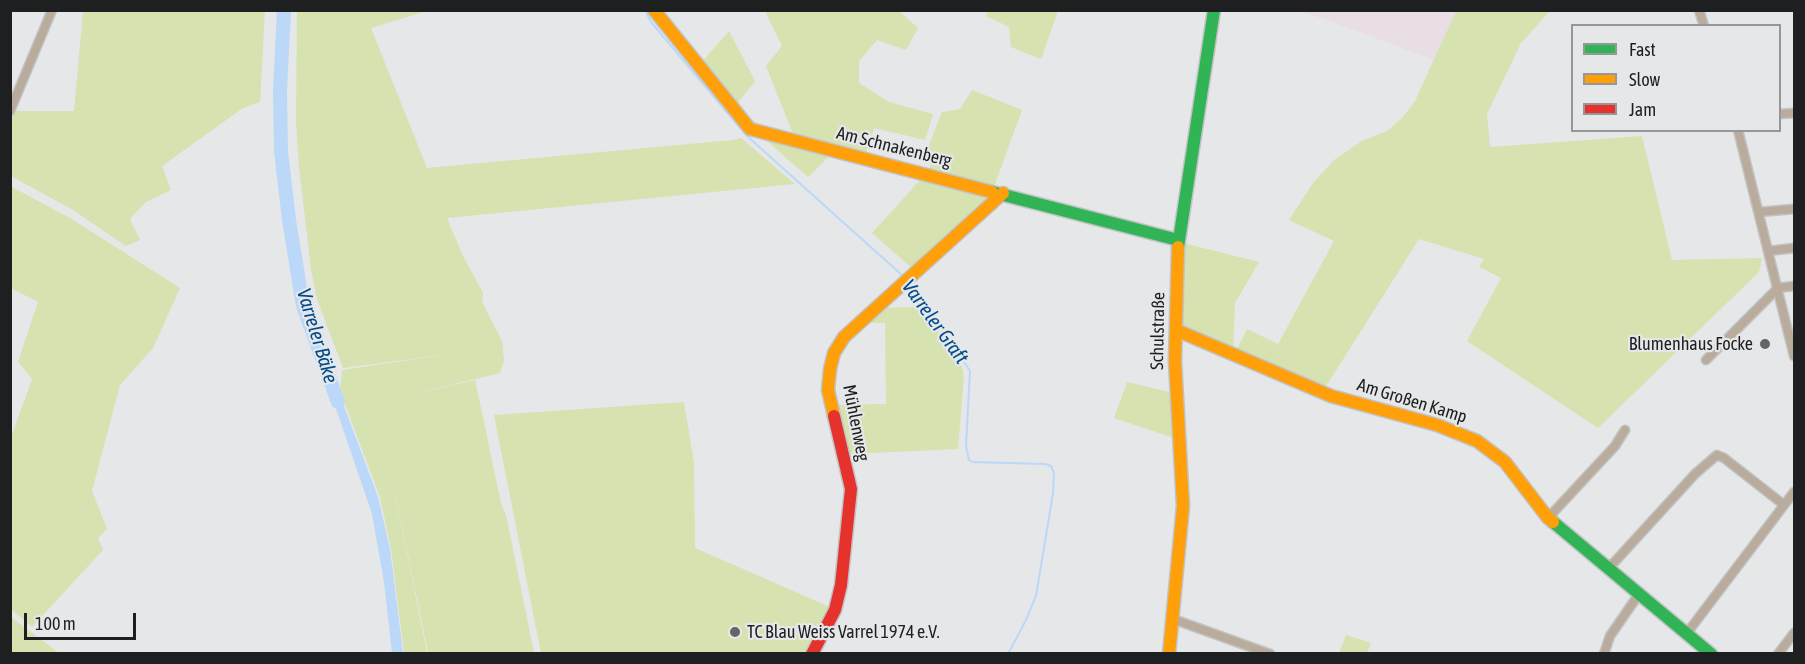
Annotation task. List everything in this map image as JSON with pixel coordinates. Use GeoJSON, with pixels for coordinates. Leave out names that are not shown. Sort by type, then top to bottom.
{"type":"FeatureCollection","features":[{"type":"Feature","properties":{"kind":"street"},"geometry":{"type":"LineString","coordinates":[[10,111],[52,10]]}},
{"type":"Feature","properties":{"kind":"street","name":"Am Schnakenberg"},"geometry":{"type":"LineString","coordinates":[[654,10],[750,129],[1178,240]]}},
{"type":"Feature","properties":{"kind":"street","name":"Schulstraße"},"geometry":{"type":"LineString","coordinates":[[1169,654],[1183,506],[1176,380],[1178,240],[1214,10]]}},
{"type":"Feature","properties":{"kind":"street"},"geometry":{"type":"LineString","coordinates":[[1739,132],[1794,356]]}},
{"type":"Feature","properties":{"kind":"street","name":"Mühlenweg"},"geometry":{"type":"LineString","coordinates":[[812,654],[836,610],[841,585],[851,489],[828,390],[834,353],[844,337],[1003,193]]}},
{"type":"Feature","properties":{"kind":"street"},"geometry":{"type":"LineString","coordinates":[[1759,212],[1794,209]]}},
{"type":"Feature","properties":{"kind":"street"},"geometry":{"type":"LineString","coordinates":[[1768,251],[1794,248]]}},
{"type":"Feature","properties":{"kind":"street"},"geometry":{"type":"LineString","coordinates":[[1706,360],[1778,288],[1794,286]]}},
{"type":"Feature","properties":{"kind":"street","name":"Am Großen Kamp"},"geometry":{"type":"LineString","coordinates":[[1176,330],[1331,396],[1437,425],[1477,441],[1492,450],[1505,462],[1548,518],[1711,654]]}},
{"type":"Feature","properties":{"kind":"street"},"geometry":{"type":"LineString","coordinates":[[1548,518],[1615,446],[1624,430]]}},
{"type":"Feature","properties":{"kind":"street"},"geometry":{"type":"LineString","coordinates":[[1609,568],[1695,474],[1717,456],[1724,458],[1784,505]]}},
{"type":"Feature","properties":{"kind":"street"},"geometry":{"type":"LineString","coordinates":[[1687,633],[1794,492]]}},
{"type":"Feature","properties":{"kind":"street"},"geometry":{"type":"LineString","coordinates":[[1604,654],[1610,636],[1639,594]]}},
{"type":"Feature","properties":{"kind":"street"},"geometry":{"type":"LineString","coordinates":[[1173,619],[1270,654]]}},
{"type":"Feature","properties":{"kind":"street"},"geometry":{"type":"LineString","coordinates":[[1778,654],[1794,633]]}},
{"type":"Feature","properties":{"kind":"shaded area"},"geometry":{"type":"Polygon","coordinates":[[[1298,11],[1456,11],[1434,60],[1298,11]]]}},
{"type":"Feature","properties":{"kind":"green space"},"geometry":{"type":"Polygon","coordinates":[[[83,11],[265,11],[260,102],[243,108],[162,166],[171,190],[146,202],[130,219],[140,240],[126,246],[73,210],[11,176],[10,117],[13,111],[74,111],[83,11]]]}},
{"type":"Feature","properties":{"kind":"green space"},"geometry":{"type":"Polygon","coordinates":[[[297,11],[427,11],[371,28],[427,168],[741,138],[795,184],[447,218],[462,254],[483,293],[482,302],[502,341],[504,360],[500,373],[401,397],[475,380],[501,503],[507,519],[534,653],[428,653],[385,442],[427,653],[404,653],[391,549],[380,497],[340,391],[342,370],[449,354],[343,368],[317,299],[311,269],[296,123],[297,11]]]}},
{"type":"Feature","properties":{"kind":"green space"},"geometry":{"type":"Polygon","coordinates":[[[765,11],[899,11],[918,28],[906,50],[877,40],[859,61],[859,83],[889,102],[933,114],[925,140],[874,128],[866,153],[793,134],[766,66],[782,46],[765,11]]]}},
{"type":"Feature","properties":{"kind":"green space"},"geometry":{"type":"Polygon","coordinates":[[[988,11],[1058,11],[1041,59],[1011,47],[1009,27],[986,16],[988,11]]]}},
{"type":"Feature","properties":{"kind":"green space"},"geometry":{"type":"Polygon","coordinates":[[[1456,11],[1550,11],[1521,43],[1487,114],[1490,147],[1642,136],[1672,260],[1762,258],[1759,272],[1598,428],[1467,341],[1501,278],[1479,267],[1484,259],[1419,239],[1325,388],[1237,349],[1247,329],[1278,344],[1334,241],[1289,220],[1313,183],[1334,160],[1362,141],[1387,131],[1403,117],[1415,101],[1456,11]]]}},
{"type":"Feature","properties":{"kind":"green space"},"geometry":{"type":"Polygon","coordinates":[[[729,31],[755,81],[735,106],[701,63],[729,31]]]}},
{"type":"Feature","properties":{"kind":"green space"},"geometry":{"type":"Polygon","coordinates":[[[972,90],[1022,110],[994,187],[929,172],[932,155],[926,153],[942,112],[960,109],[972,90]]]}},
{"type":"Feature","properties":{"kind":"green space"},"geometry":{"type":"Polygon","coordinates":[[[769,137],[832,153],[808,177],[767,141],[769,137]]]}},
{"type":"Feature","properties":{"kind":"green space"},"geometry":{"type":"Polygon","coordinates":[[[922,178],[998,196],[913,269],[872,233],[922,178]]]}},
{"type":"Feature","properties":{"kind":"green space"},"geometry":{"type":"Polygon","coordinates":[[[10,186],[70,218],[180,288],[153,348],[120,385],[92,491],[107,529],[98,538],[103,550],[32,627],[11,609],[10,434],[13,432],[32,379],[18,362],[38,302],[11,288],[10,186]]]}},
{"type":"Feature","properties":{"kind":"green space"},"geometry":{"type":"Polygon","coordinates":[[[1183,243],[1259,262],[1235,303],[1233,351],[1179,328],[1183,243]]]}},
{"type":"Feature","properties":{"kind":"green space"},"geometry":{"type":"Polygon","coordinates":[[[924,307],[962,367],[964,376],[958,449],[849,454],[836,405],[886,404],[885,323],[863,323],[881,308],[924,307]]]}},
{"type":"Feature","properties":{"kind":"green space"},"geometry":{"type":"Polygon","coordinates":[[[1127,382],[1169,392],[1177,439],[1114,418],[1127,382]]]}},
{"type":"Feature","properties":{"kind":"green space"},"geometry":{"type":"Polygon","coordinates":[[[684,402],[694,463],[695,548],[832,608],[804,653],[541,653],[494,415],[684,402]]]}},
{"type":"Feature","properties":{"kind":"green space"},"geometry":{"type":"Polygon","coordinates":[[[11,617],[59,653],[11,653],[11,617]]]}},
{"type":"Feature","properties":{"kind":"green space"},"geometry":{"type":"Polygon","coordinates":[[[1346,635],[1371,643],[1367,653],[1339,653],[1346,635]]]}},
{"type":"Feature","properties":{"kind":"water"},"geometry":{"type":"Polygon","coordinates":[[[333,387],[338,390],[378,497],[390,549],[403,653],[392,653],[384,582],[372,514],[331,394],[333,387]]]}},
{"type":"Feature","properties":{"kind":"waterway","name":"Varreler Bäke"},"geometry":{"type":"LineString","coordinates":[[284,10],[280,91],[281,151],[289,220],[303,306],[338,402]]}},
{"type":"Feature","properties":{"kind":"waterway","name":"Varreler Graft"},"geometry":{"type":"LineString","coordinates":[[645,10],[651,22],[747,136],[903,276]]}},
{"type":"Feature","properties":{"kind":"waterway","name":"Varreler Graft"},"geometry":{"type":"LineString","coordinates":[[910,282],[970,371],[966,446],[969,460],[972,462],[1045,464],[1051,466],[1054,473],[1053,493],[1036,596],[1008,654]]}},
{"type":"Feature","properties":{"kind":"traffic: fast"},"geometry":{"type":"LineString","coordinates":[[1178,247],[1214,10]]}},
{"type":"Feature","properties":{"kind":"traffic: fast"},"geometry":{"type":"LineString","coordinates":[[992,192],[1178,240]]}},
{"type":"Feature","properties":{"kind":"traffic: fast"},"geometry":{"type":"LineString","coordinates":[[1553,522],[1711,654]]}},
{"type":"Feature","properties":{"kind":"traffic: slow"},"geometry":{"type":"LineString","coordinates":[[654,10],[750,129],[992,192]]}},
{"type":"Feature","properties":{"kind":"traffic: slow"},"geometry":{"type":"LineString","coordinates":[[834,416],[828,390],[830,369],[834,353],[844,337],[1003,193]]}},
{"type":"Feature","properties":{"kind":"traffic: slow"},"geometry":{"type":"LineString","coordinates":[[1169,654],[1183,506],[1175,361],[1178,247]]}},
{"type":"Feature","properties":{"kind":"traffic: slow"},"geometry":{"type":"LineString","coordinates":[[1176,330],[1331,396],[1437,425],[1477,441],[1505,462],[1553,522]]}},
{"type":"Feature","properties":{"kind":"traffic: jam"},"geometry":{"type":"LineString","coordinates":[[812,654],[835,610],[841,585],[851,489],[834,416]]}},
{"type":"Feature","properties":{"kind":"place","name":"Blumenhaus Focke"},"geometry":{"type":"Point","coordinates":[1765,344]}},
{"type":"Feature","properties":{"kind":"place","name":"TC Blau Weiss Varrel 1974 e.V."},"geometry":{"type":"Point","coordinates":[735,632]}}]}
